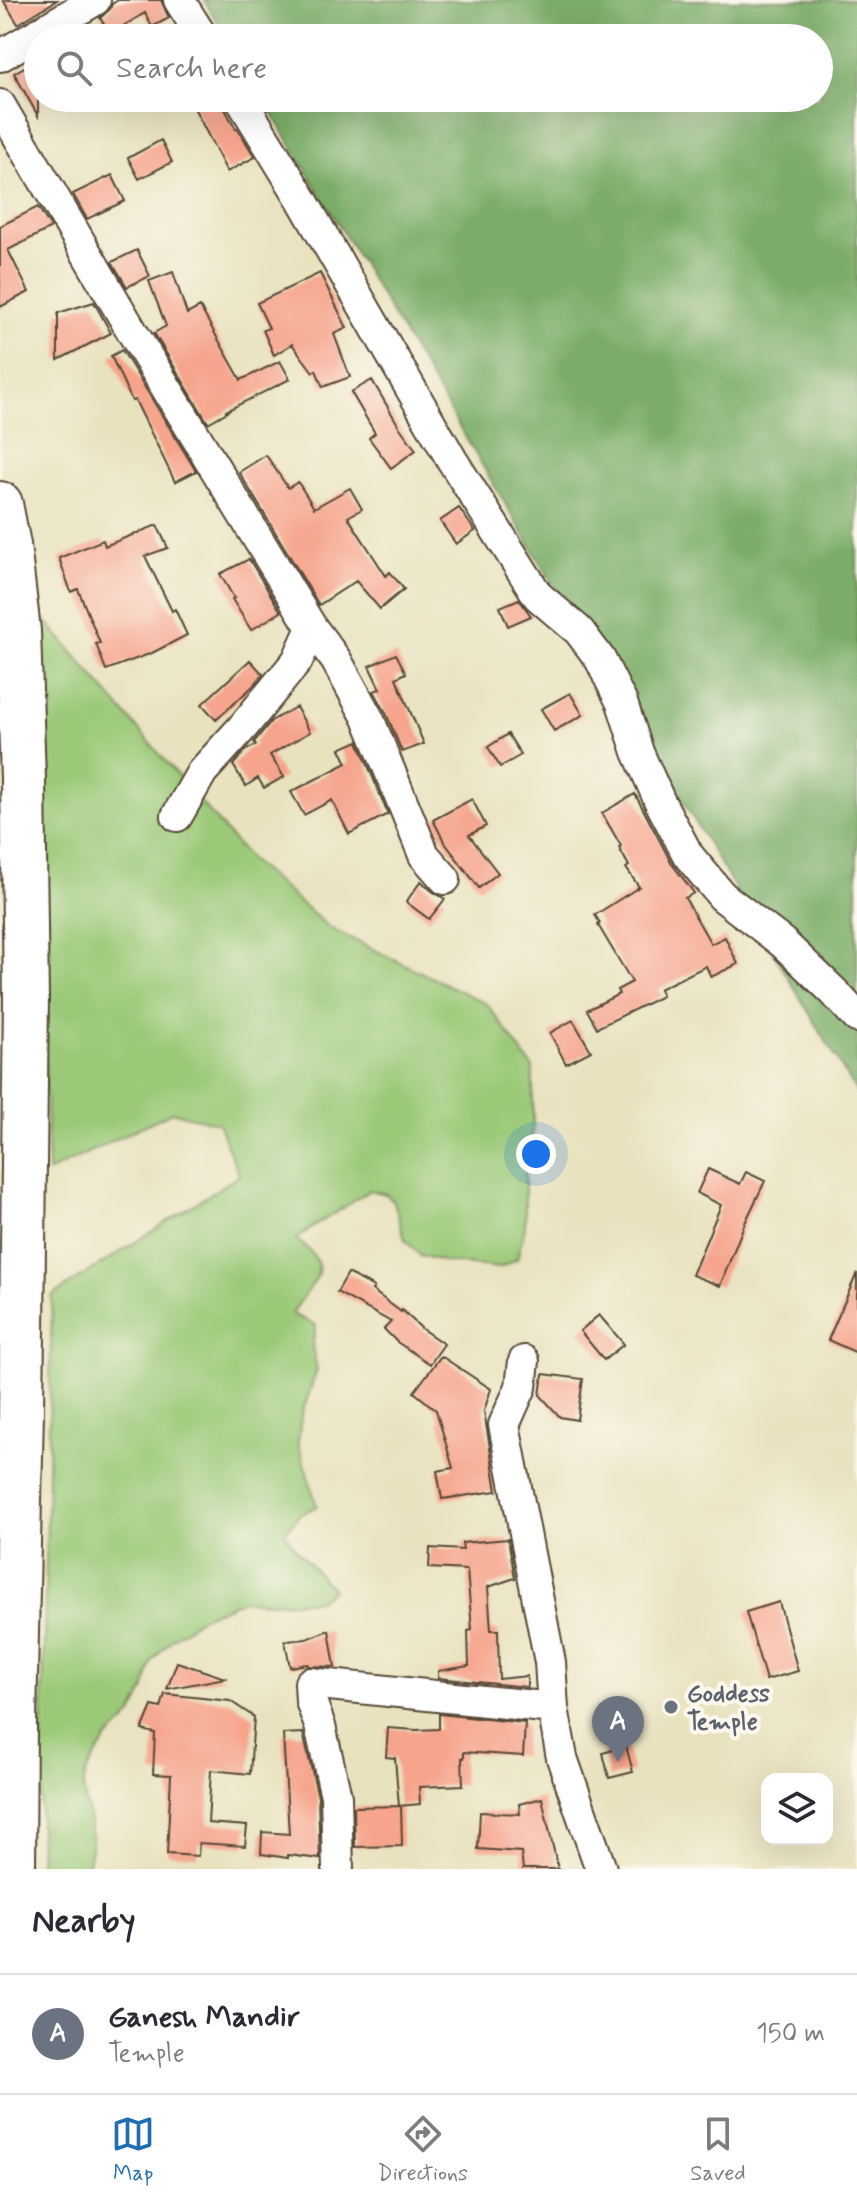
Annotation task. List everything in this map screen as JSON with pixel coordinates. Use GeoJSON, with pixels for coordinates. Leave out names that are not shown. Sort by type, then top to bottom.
{"type":"FeatureCollection","features":[{"type":"Feature","properties":{"kind":"highway"},"geometry":{"type":"LineString","coordinates":[[0,504],[18,631],[25,968],[13,1869]]}},
{"type":"Feature","properties":{"kind":"street"},"geometry":{"type":"LineString","coordinates":[[54,24],[95,0]]}},
{"type":"Feature","properties":{"kind":"street"},"geometry":{"type":"LineString","coordinates":[[179,0],[194,24]]}},
{"type":"Feature","properties":{"kind":"street"},"geometry":{"type":"LineString","coordinates":[[0,56],[24,42]]}},
{"type":"Feature","properties":{"kind":"street"},"geometry":{"type":"LineString","coordinates":[[0,105],[133,333],[312,628],[336,660],[369,720],[424,855],[445,879]]}},
{"type":"Feature","properties":{"kind":"street"},"geometry":{"type":"LineString","coordinates":[[249,112],[452,460],[538,596],[579,631],[600,659],[622,703],[638,752],[660,802],[688,855],[722,896],[783,943],[857,1017]]}},
{"type":"Feature","properties":{"kind":"street"},"geometry":{"type":"LineString","coordinates":[[177,816],[202,772],[297,661],[312,628]]}},
{"type":"Feature","properties":{"kind":"street"},"geometry":{"type":"LineString","coordinates":[[524,1361],[521,1387],[504,1425],[550,1662],[553,1708],[562,1758],[601,1869]]}},
{"type":"Feature","properties":{"kind":"street"},"geometry":{"type":"LineString","coordinates":[[338,1869],[336,1796],[311,1701],[310,1683],[553,1708]]}},
{"type":"Feature","properties":{"kind":"green space"},"geometry":{"type":"Polygon","coordinates":[[[204,0],[857,0],[857,1093],[271,112],[833,112],[833,24],[219,24],[204,0]]]}},
{"type":"Feature","properties":{"kind":"green space"},"geometry":{"type":"Polygon","coordinates":[[[33,606],[251,861],[331,929],[487,1004],[533,1068],[533,1130],[525,1171],[525,1227],[517,1259],[499,1268],[445,1262],[420,1255],[405,1240],[394,1202],[386,1194],[369,1190],[296,1239],[316,1259],[318,1268],[313,1283],[292,1314],[316,1325],[312,1347],[317,1369],[301,1417],[298,1443],[317,1506],[299,1515],[285,1533],[333,1590],[317,1600],[282,1603],[243,1600],[202,1617],[171,1640],[152,1661],[144,1691],[131,1716],[106,1740],[86,1772],[83,1789],[92,1844],[87,1869],[39,1869],[52,1296],[239,1175],[218,1123],[172,1112],[48,1172],[33,606]]]}},
{"type":"Feature","properties":{"kind":"building"},"geometry":{"type":"Polygon","coordinates":[[[3,0],[57,0],[18,24],[3,0]]]}},
{"type":"Feature","properties":{"kind":"building"},"geometry":{"type":"Polygon","coordinates":[[[118,0],[161,0],[169,18],[150,24],[145,13],[127,24],[104,24],[100,18],[118,0]]]}},
{"type":"Feature","properties":{"kind":"building"},"geometry":{"type":"Polygon","coordinates":[[[24,67],[24,91],[14,73],[24,67]]]}},
{"type":"Feature","properties":{"kind":"building"},"geometry":{"type":"Polygon","coordinates":[[[196,112],[227,112],[255,157],[227,172],[196,112]]]}},
{"type":"Feature","properties":{"kind":"building"},"geometry":{"type":"Polygon","coordinates":[[[161,140],[172,162],[139,179],[128,158],[161,140]]]}},
{"type":"Feature","properties":{"kind":"building"},"geometry":{"type":"Polygon","coordinates":[[[112,175],[125,201],[87,219],[73,194],[112,175]]]}},
{"type":"Feature","properties":{"kind":"building"},"geometry":{"type":"Polygon","coordinates":[[[38,207],[51,228],[8,250],[29,292],[0,307],[0,226],[38,207]]]}},
{"type":"Feature","properties":{"kind":"building"},"geometry":{"type":"Polygon","coordinates":[[[137,250],[150,276],[127,287],[112,262],[137,250]]]}},
{"type":"Feature","properties":{"kind":"building"},"geometry":{"type":"Polygon","coordinates":[[[173,272],[187,314],[200,307],[241,380],[280,361],[290,379],[208,423],[154,333],[166,326],[149,281],[173,272]]]}},
{"type":"Feature","properties":{"kind":"building"},"geometry":{"type":"Polygon","coordinates":[[[320,273],[347,328],[334,334],[350,377],[323,387],[316,370],[313,372],[292,344],[274,355],[263,330],[269,328],[257,303],[320,273]]]}},
{"type":"Feature","properties":{"kind":"building"},"geometry":{"type":"Polygon","coordinates":[[[94,302],[111,333],[58,360],[58,313],[94,302]]]}},
{"type":"Feature","properties":{"kind":"building"},"geometry":{"type":"Polygon","coordinates":[[[122,350],[196,471],[175,482],[111,356],[122,350]]]}},
{"type":"Feature","properties":{"kind":"building"},"geometry":{"type":"Polygon","coordinates":[[[372,380],[416,450],[391,468],[369,438],[375,433],[351,392],[372,380]]]}},
{"type":"Feature","properties":{"kind":"building"},"geometry":{"type":"Polygon","coordinates":[[[266,455],[288,488],[298,482],[314,508],[350,488],[362,509],[348,517],[386,576],[390,572],[404,589],[380,609],[356,581],[319,605],[239,472],[266,455]]]}},
{"type":"Feature","properties":{"kind":"building"},"geometry":{"type":"Polygon","coordinates":[[[459,508],[475,531],[456,544],[440,521],[459,508]]]}},
{"type":"Feature","properties":{"kind":"building"},"geometry":{"type":"Polygon","coordinates":[[[157,525],[168,548],[145,556],[187,635],[152,653],[106,670],[96,644],[100,643],[78,589],[71,592],[59,558],[103,540],[105,546],[157,525]]]}},
{"type":"Feature","properties":{"kind":"building"},"geometry":{"type":"Polygon","coordinates":[[[249,559],[281,612],[251,630],[220,574],[249,559]]]}},
{"type":"Feature","properties":{"kind":"building"},"geometry":{"type":"Polygon","coordinates":[[[519,599],[531,616],[508,626],[500,607],[519,599]]]}},
{"type":"Feature","properties":{"kind":"building"},"geometry":{"type":"Polygon","coordinates":[[[396,654],[406,673],[396,678],[424,744],[402,752],[374,691],[380,689],[369,666],[396,654]]]}},
{"type":"Feature","properties":{"kind":"building"},"geometry":{"type":"Polygon","coordinates":[[[250,660],[263,674],[216,720],[202,704],[250,660]]]}},
{"type":"Feature","properties":{"kind":"building"},"geometry":{"type":"Polygon","coordinates":[[[570,693],[583,715],[554,731],[541,709],[570,693]]]}},
{"type":"Feature","properties":{"kind":"building"},"geometry":{"type":"Polygon","coordinates":[[[296,707],[310,732],[270,755],[284,777],[264,788],[258,778],[246,786],[233,765],[246,750],[256,745],[254,742],[271,721],[296,707]]]}},
{"type":"Feature","properties":{"kind":"building"},"geometry":{"type":"Polygon","coordinates":[[[508,734],[521,755],[500,767],[488,747],[508,734]]]}},
{"type":"Feature","properties":{"kind":"building"},"geometry":{"type":"Polygon","coordinates":[[[358,741],[388,814],[349,834],[332,800],[304,815],[291,792],[347,763],[340,749],[358,741]]]}},
{"type":"Feature","properties":{"kind":"building"},"geometry":{"type":"Polygon","coordinates":[[[635,794],[672,864],[694,893],[685,898],[711,944],[725,937],[738,964],[711,977],[706,966],[659,989],[662,996],[597,1028],[587,1010],[619,994],[617,990],[632,982],[595,915],[639,887],[626,868],[629,866],[619,848],[621,846],[602,813],[635,794]]]}},
{"type":"Feature","properties":{"kind":"building"},"geometry":{"type":"Polygon","coordinates":[[[472,799],[486,826],[469,835],[498,873],[479,888],[445,843],[433,820],[472,799]]]}},
{"type":"Feature","properties":{"kind":"building"},"geometry":{"type":"Polygon","coordinates":[[[421,881],[445,899],[429,919],[406,902],[421,881]]]}},
{"type":"Feature","properties":{"kind":"building"},"geometry":{"type":"Polygon","coordinates":[[[573,1020],[591,1051],[566,1064],[550,1033],[573,1020]]]}},
{"type":"Feature","properties":{"kind":"building"},"geometry":{"type":"Polygon","coordinates":[[[708,1169],[740,1184],[746,1172],[765,1181],[720,1286],[692,1275],[721,1205],[697,1193],[708,1169]]]}},
{"type":"Feature","properties":{"kind":"building"},"geometry":{"type":"Polygon","coordinates":[[[348,1273],[374,1287],[372,1290],[444,1344],[430,1364],[397,1342],[384,1329],[391,1322],[337,1292],[348,1273]]]}},
{"type":"Feature","properties":{"kind":"building"},"geometry":{"type":"Polygon","coordinates":[[[857,1273],[857,1353],[828,1340],[857,1273]]]}},
{"type":"Feature","properties":{"kind":"building"},"geometry":{"type":"Polygon","coordinates":[[[599,1315],[624,1344],[604,1360],[580,1331],[599,1315]]]}},
{"type":"Feature","properties":{"kind":"building"},"geometry":{"type":"Polygon","coordinates":[[[441,1356],[491,1389],[484,1411],[497,1491],[442,1499],[437,1471],[453,1468],[436,1410],[414,1392],[441,1356]]]}},
{"type":"Feature","properties":{"kind":"building"},"geometry":{"type":"Polygon","coordinates":[[[543,1374],[583,1379],[577,1420],[560,1417],[540,1395],[543,1374]]]}},
{"type":"Feature","properties":{"kind":"building"},"geometry":{"type":"Polygon","coordinates":[[[508,1539],[515,1578],[488,1587],[491,1630],[498,1630],[499,1679],[527,1676],[527,1687],[438,1678],[438,1671],[469,1666],[468,1631],[472,1630],[467,1570],[429,1568],[430,1548],[463,1550],[462,1543],[508,1539]]]}},
{"type":"Feature","properties":{"kind":"building"},"geometry":{"type":"Polygon","coordinates":[[[779,1602],[798,1671],[766,1680],[746,1612],[779,1602]]]}},
{"type":"Feature","properties":{"kind":"building"},"geometry":{"type":"Polygon","coordinates":[[[329,1630],[335,1667],[308,1664],[290,1667],[285,1641],[306,1639],[329,1630]]]}},
{"type":"Feature","properties":{"kind":"building"},"geometry":{"type":"Polygon","coordinates":[[[177,1662],[225,1678],[167,1689],[177,1662]]]}},
{"type":"Feature","properties":{"kind":"building"},"geometry":{"type":"Polygon","coordinates":[[[165,1694],[230,1701],[254,1717],[250,1774],[211,1770],[208,1823],[247,1826],[245,1846],[199,1843],[198,1856],[167,1854],[171,1775],[153,1774],[155,1733],[142,1730],[152,1706],[161,1708],[165,1694]]]}},
{"type":"Feature","properties":{"kind":"building"},"geometry":{"type":"Polygon","coordinates":[[[439,1714],[525,1723],[523,1756],[464,1752],[463,1785],[419,1787],[420,1804],[399,1806],[395,1758],[386,1757],[388,1728],[439,1729],[439,1714]]]}},
{"type":"Feature","properties":{"kind":"building"},"geometry":{"type":"Polygon","coordinates":[[[303,1733],[318,1797],[320,1859],[261,1854],[262,1832],[289,1834],[283,1734],[303,1733]]]}},
{"type":"Feature","properties":{"kind":"building"},"geometry":{"type":"Polygon","coordinates":[[[626,1746],[633,1772],[609,1778],[603,1753],[626,1746]]]}},
{"type":"Feature","properties":{"kind":"building"},"geometry":{"type":"Polygon","coordinates":[[[542,1798],[558,1869],[523,1869],[521,1852],[478,1849],[480,1812],[520,1814],[519,1804],[542,1798]]]}},
{"type":"Feature","properties":{"kind":"building"},"geometry":{"type":"Polygon","coordinates":[[[401,1806],[402,1846],[355,1847],[354,1807],[401,1806]]]}},
{"type":"Feature","properties":{"kind":"place","name":"Goddess Temple"},"geometry":{"type":"Point","coordinates":[671,1707]}},
{"type":"Feature","properties":{"kind":"place","name":"Ganesh Mandir"},"geometry":{"type":"Point","coordinates":[618,1762]}}]}
